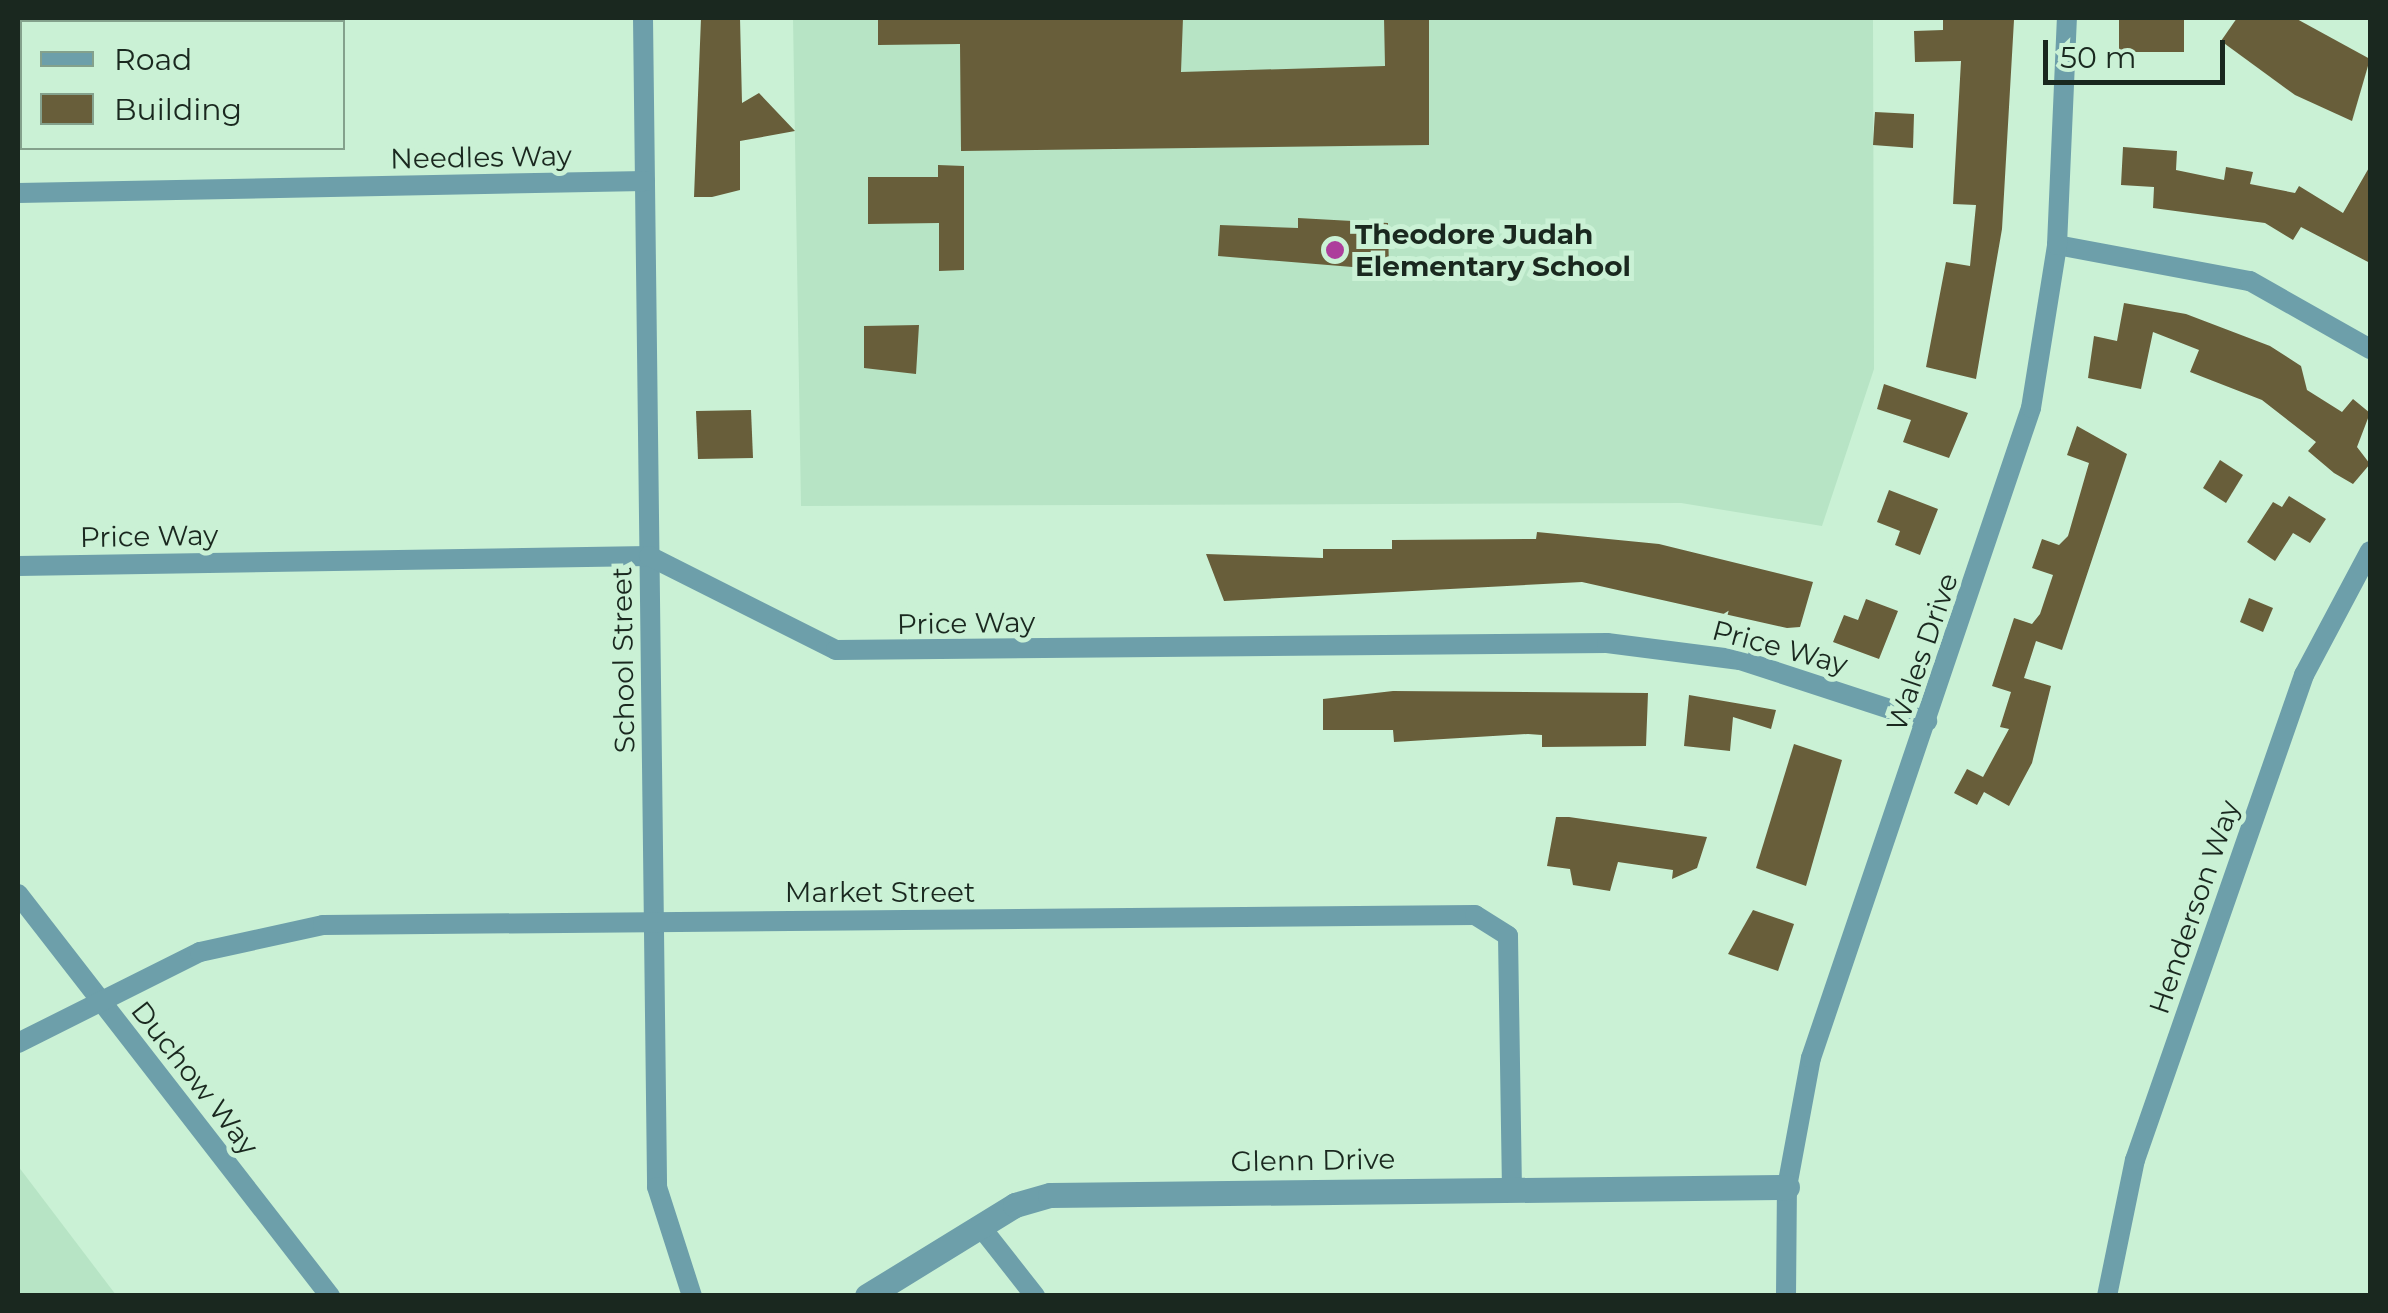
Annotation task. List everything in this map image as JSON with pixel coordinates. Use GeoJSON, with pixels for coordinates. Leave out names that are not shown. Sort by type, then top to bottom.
{"type":"FeatureCollection","features":[{"type":"Feature","properties":{"kind":"street","name":"School Street"},"geometry":{"type":"LineString","coordinates":[[643,18],[657,1187],[692,1296]]}},
{"type":"Feature","properties":{"kind":"street","name":"Wales Drive"},"geometry":{"type":"LineString","coordinates":[[1786,1296],[1787,1187],[1811,1058],[2031,408],[2057,245],[2067,18]]}},
{"type":"Feature","properties":{"kind":"street","name":"Needles Way"},"geometry":{"type":"LineString","coordinates":[[18,193],[645,181]]}},
{"type":"Feature","properties":{"kind":"street"},"geometry":{"type":"LineString","coordinates":[[2057,245],[2250,281],[2370,349]]}},
{"type":"Feature","properties":{"kind":"street","name":"Henderson Way"},"geometry":{"type":"LineString","coordinates":[[2107,1296],[2135,1160],[2304,675],[2370,552]]}},
{"type":"Feature","properties":{"kind":"street","name":"Price Way"},"geometry":{"type":"LineString","coordinates":[[18,566],[649,556],[836,650],[1607,643],[1740,660],[1928,721]]}},
{"type":"Feature","properties":{"kind":"street","name":"Duchow Way"},"geometry":{"type":"LineString","coordinates":[[18,894],[330,1296]]}},
{"type":"Feature","properties":{"kind":"street","name":"Market Street"},"geometry":{"type":"LineString","coordinates":[[18,1043],[200,952],[281,930],[653,921],[1484,917],[1508,936],[1512,1188]]}},
{"type":"Feature","properties":{"kind":"street","name":"Glenn Drive"},"geometry":{"type":"LineString","coordinates":[[868,1296],[980,1226],[1069,1193],[1787,1187]]}},
{"type":"Feature","properties":{"kind":"street"},"geometry":{"type":"LineString","coordinates":[[980,1226],[1035,1296]]}},
{"type":"Feature","properties":{"kind":"shaded area","name":"Theodore Judah Elementary School"},"geometry":{"type":"Polygon","coordinates":[[[793,18],[1873,18],[1874,369],[1822,526],[1681,503],[801,506],[793,18]]]}},
{"type":"Feature","properties":{"kind":"shaded area"},"geometry":{"type":"Polygon","coordinates":[[[18,1166],[116,1295],[18,1295],[18,1166]]]}},
{"type":"Feature","properties":{"kind":"building"},"geometry":{"type":"Polygon","coordinates":[[[701,18],[740,18],[742,103],[759,93],[795,131],[740,141],[740,190],[712,197],[694,197],[701,18]]]}},
{"type":"Feature","properties":{"kind":"building"},"geometry":{"type":"Polygon","coordinates":[[[878,18],[1183,18],[1181,72],[1385,66],[1384,18],[1429,18],[1429,145],[961,151],[960,44],[878,45],[878,18]]]}},
{"type":"Feature","properties":{"kind":"building"},"geometry":{"type":"Polygon","coordinates":[[[2119,18],[2184,18],[2184,52],[2119,52],[2119,18]]]}},
{"type":"Feature","properties":{"kind":"building"},"geometry":{"type":"Polygon","coordinates":[[[2237,18],[2295,18],[2370,59],[2352,121],[2295,95],[2221,41],[2237,18]]]}},
{"type":"Feature","properties":{"kind":"building"},"geometry":{"type":"Polygon","coordinates":[[[1943,20],[2014,20],[2002,229],[1976,379],[1926,367],[1946,262],[1970,266],[1976,205],[1953,204],[1961,61],[1915,62],[1914,31],[1943,30],[1943,20]]]}},
{"type":"Feature","properties":{"kind":"building"},"geometry":{"type":"Polygon","coordinates":[[[1875,112],[1914,114],[1913,148],[1873,145],[1875,112]]]}},
{"type":"Feature","properties":{"kind":"building"},"geometry":{"type":"Polygon","coordinates":[[[2123,147],[2177,151],[2176,170],[2224,180],[2226,167],[2253,172],[2250,184],[2295,193],[2299,186],[2343,213],[2370,166],[2370,263],[2301,227],[2293,240],[2265,223],[2153,208],[2154,187],[2121,185],[2123,147]]]}},
{"type":"Feature","properties":{"kind":"building"},"geometry":{"type":"Polygon","coordinates":[[[938,165],[964,166],[964,270],[939,271],[939,223],[868,224],[868,177],[938,177],[938,165]]]}},
{"type":"Feature","properties":{"kind":"building"},"geometry":{"type":"Polygon","coordinates":[[[1298,218],[1388,223],[1389,270],[1218,256],[1220,225],[1298,228],[1298,218]]]}},
{"type":"Feature","properties":{"kind":"building"},"geometry":{"type":"Polygon","coordinates":[[[2124,303],[2186,314],[2270,346],[2301,366],[2307,390],[2342,412],[2353,399],[2370,413],[2357,447],[2370,464],[2353,484],[2334,473],[2308,451],[2316,442],[2262,400],[2190,372],[2199,350],[2153,332],[2141,389],[2088,378],[2094,336],[2117,341],[2124,303]]]}},
{"type":"Feature","properties":{"kind":"building"},"geometry":{"type":"Polygon","coordinates":[[[919,325],[916,374],[864,368],[864,326],[919,325]]]}},
{"type":"Feature","properties":{"kind":"building"},"geometry":{"type":"Polygon","coordinates":[[[1884,384],[1968,413],[1949,458],[1903,442],[1911,420],[1877,409],[1884,384]]]}},
{"type":"Feature","properties":{"kind":"building"},"geometry":{"type":"Polygon","coordinates":[[[751,410],[753,458],[698,459],[696,411],[751,410]]]}},
{"type":"Feature","properties":{"kind":"building"},"geometry":{"type":"Polygon","coordinates":[[[2077,426],[2127,454],[2062,650],[2036,641],[2024,678],[2051,686],[2032,763],[2009,806],[1984,792],[1977,805],[1954,793],[1967,769],[1983,777],[2009,729],[2000,727],[2011,692],[1992,686],[2014,618],[2032,624],[2040,614],[2053,575],[2032,568],[2042,539],[2059,545],[2068,536],[2089,463],[2067,455],[2077,426]]]}},
{"type":"Feature","properties":{"kind":"building"},"geometry":{"type":"Polygon","coordinates":[[[2220,460],[2243,475],[2226,503],[2203,488],[2220,460]]]}},
{"type":"Feature","properties":{"kind":"building"},"geometry":{"type":"Polygon","coordinates":[[[1889,490],[1938,509],[1920,555],[1895,545],[1900,531],[1877,522],[1889,490]]]}},
{"type":"Feature","properties":{"kind":"building"},"geometry":{"type":"Polygon","coordinates":[[[2289,496],[2326,519],[2310,543],[2293,533],[2275,561],[2247,542],[2273,502],[2282,507],[2289,496]]]}},
{"type":"Feature","properties":{"kind":"building"},"geometry":{"type":"Polygon","coordinates":[[[1537,532],[1659,544],[1813,582],[1800,627],[1787,628],[1582,582],[1224,601],[1206,554],[1323,558],[1323,549],[1392,549],[1392,540],[1536,539],[1537,532]]]}},
{"type":"Feature","properties":{"kind":"building"},"geometry":{"type":"Polygon","coordinates":[[[2249,598],[2273,608],[2263,632],[2240,622],[2249,598]]]}},
{"type":"Feature","properties":{"kind":"building"},"geometry":{"type":"Polygon","coordinates":[[[1866,599],[1898,611],[1879,659],[1833,642],[1844,615],[1858,620],[1866,599]]]}},
{"type":"Feature","properties":{"kind":"building"},"geometry":{"type":"Polygon","coordinates":[[[1393,691],[1648,693],[1646,746],[1542,747],[1542,735],[1528,734],[1394,742],[1393,730],[1323,730],[1323,699],[1393,691]]]}},
{"type":"Feature","properties":{"kind":"building"},"geometry":{"type":"Polygon","coordinates":[[[1689,695],[1776,710],[1771,729],[1733,717],[1730,751],[1684,746],[1689,695]]]}},
{"type":"Feature","properties":{"kind":"building"},"geometry":{"type":"Polygon","coordinates":[[[1794,744],[1842,760],[1806,886],[1756,868],[1794,744]]]}},
{"type":"Feature","properties":{"kind":"building"},"geometry":{"type":"Polygon","coordinates":[[[1556,817],[1707,837],[1697,868],[1672,879],[1673,870],[1618,862],[1610,891],[1573,885],[1570,869],[1547,866],[1556,817]]]}},
{"type":"Feature","properties":{"kind":"building"},"geometry":{"type":"Polygon","coordinates":[[[1753,910],[1794,924],[1778,971],[1728,954],[1753,910]]]}},
{"type":"Feature","properties":{"kind":"place","name":"Theodore Judah Elementary School"},"geometry":{"type":"Point","coordinates":[1335,250]}}]}
